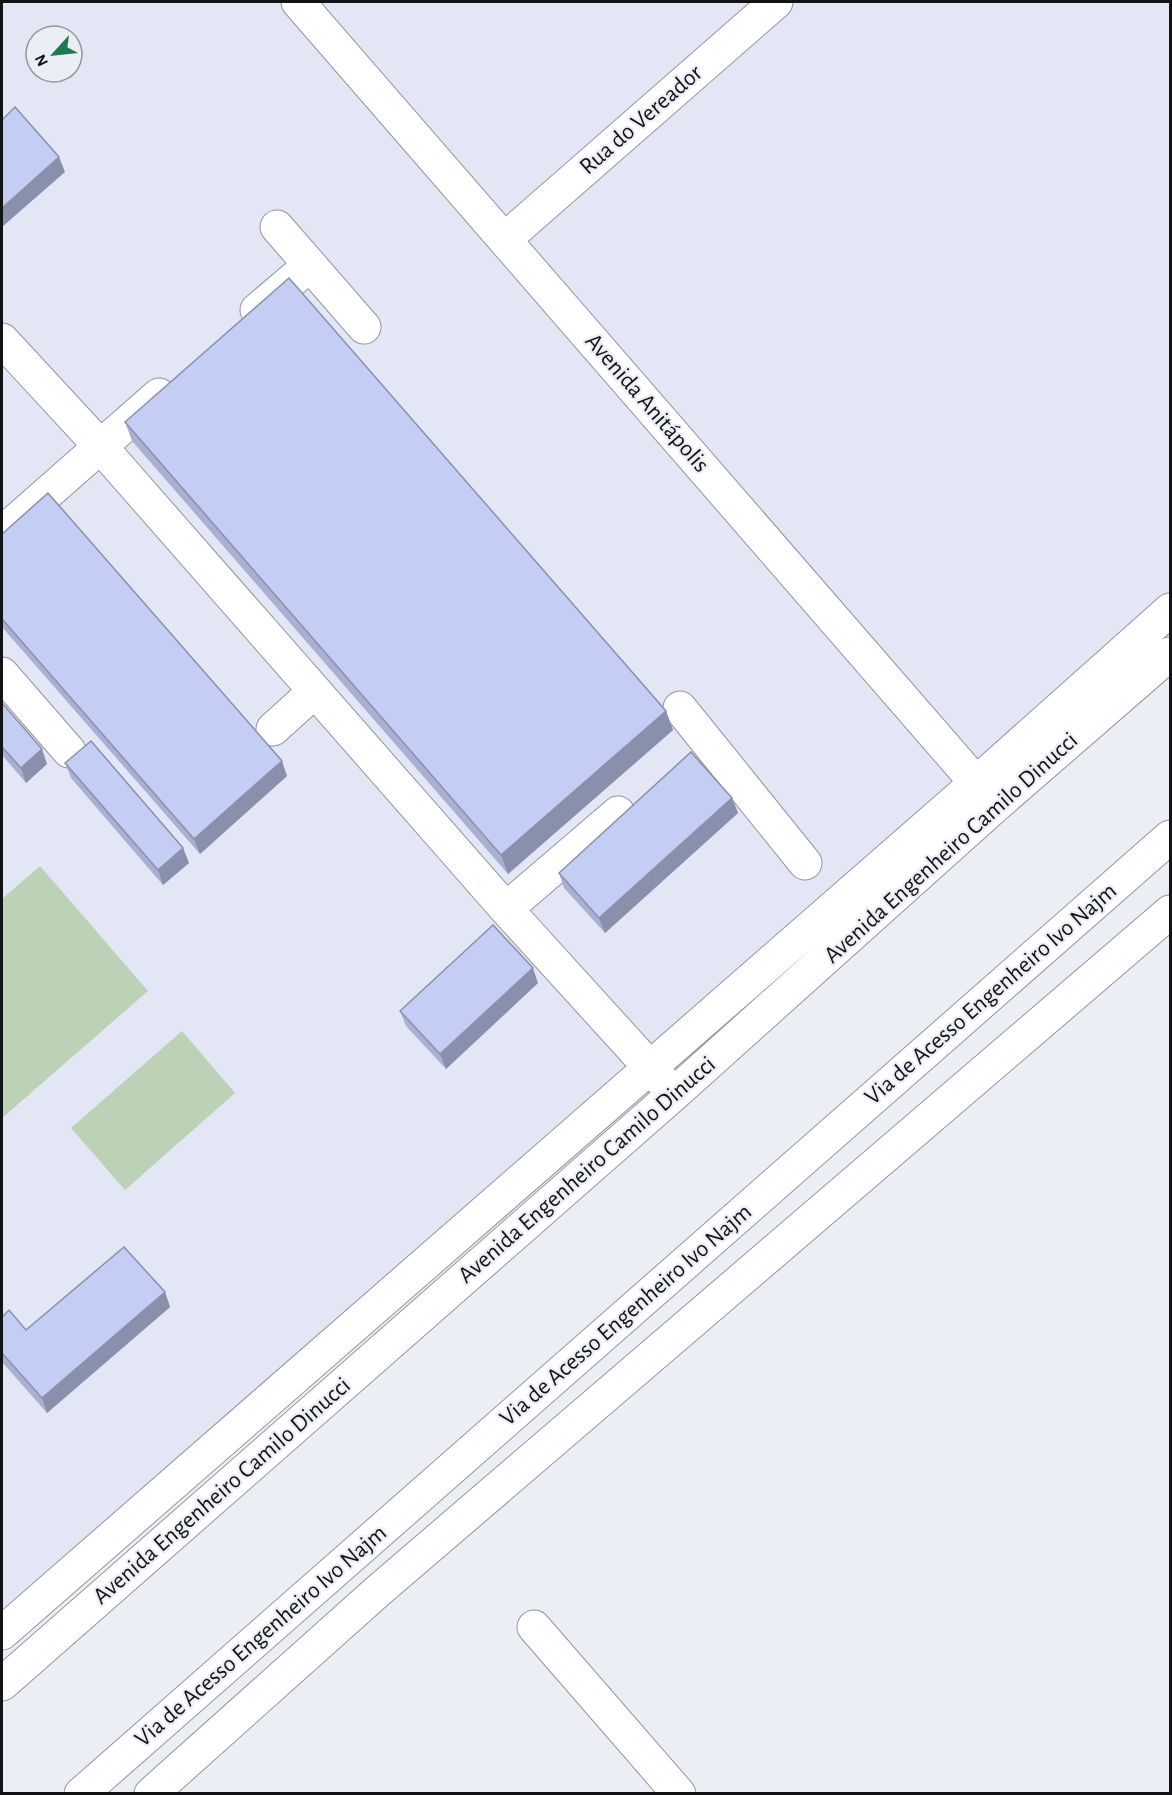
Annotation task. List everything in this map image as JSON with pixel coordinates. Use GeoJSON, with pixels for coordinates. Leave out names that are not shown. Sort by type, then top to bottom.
{"type":"FeatureCollection","features":[{"type":"Feature","properties":{"kind":"street","name":"Avenida Anitápolis"},"geometry":{"type":"LineString","coordinates":[[298,2],[986,794]]}},
{"type":"Feature","properties":{"kind":"street","name":"Rua do Vereador"},"geometry":{"type":"LineString","coordinates":[[505,240],[776,2]]}},
{"type":"Feature","properties":{"kind":"street"},"geometry":{"type":"LineString","coordinates":[[277,227],[364,327]]}},
{"type":"Feature","properties":{"kind":"street"},"geometry":{"type":"LineString","coordinates":[[231,333],[310,265]]}},
{"type":"Feature","properties":{"kind":"street"},"geometry":{"type":"LineString","coordinates":[[2,340],[100,446],[506,909],[674,1094]]}},
{"type":"Feature","properties":{"kind":"street"},"geometry":{"type":"LineString","coordinates":[[2,532],[179,378]]}},
{"type":"Feature","properties":{"kind":"street","name":"Avenida Engenheiro Camilo Dinucci"},"geometry":{"type":"LineString","coordinates":[[2,1684],[674,1094],[986,794],[1170,610]]}},
{"type":"Feature","properties":{"kind":"street","name":"Avenida Engenheiro Camilo Dinucci"},"geometry":{"type":"LineString","coordinates":[[2,1633],[651,1067],[986,794],[1170,654]]}},
{"type":"Feature","properties":{"kind":"street"},"geometry":{"type":"LineString","coordinates":[[2,674],[69,751]]}},
{"type":"Feature","properties":{"kind":"street"},"geometry":{"type":"LineString","coordinates":[[273,729],[315,691]]}},
{"type":"Feature","properties":{"kind":"street"},"geometry":{"type":"LineString","coordinates":[[680,708],[806,863]]}},
{"type":"Feature","properties":{"kind":"street"},"geometry":{"type":"LineString","coordinates":[[506,909],[618,813]]}},
{"type":"Feature","properties":{"kind":"street","name":"Via de Acesso Engenheiro Ivo Najm"},"geometry":{"type":"LineString","coordinates":[[81,1794],[1170,837]]}},
{"type":"Feature","properties":{"kind":"street","name":"Via de Acesso Engenheiro Ivo Najm"},"geometry":{"type":"LineString","coordinates":[[151,1794],[387,1584],[1170,912]]}},
{"type":"Feature","properties":{"kind":"street"},"geometry":{"type":"LineString","coordinates":[[534,1628],[679,1794]]}},
{"type":"Feature","properties":{"kind":"shaded area"},"geometry":{"type":"Polygon","coordinates":[[[2,2],[1170,2],[1170,591],[2,1626],[2,2]]]}},
{"type":"Feature","properties":{"kind":"green space"},"geometry":{"type":"Polygon","coordinates":[[[40,866],[148,991],[2,1118],[2,899],[40,866]]]}},
{"type":"Feature","properties":{"kind":"green space"},"geometry":{"type":"Polygon","coordinates":[[[182,1031],[235,1093],[125,1190],[71,1128],[182,1031]]]}},
{"type":"Feature","properties":{"kind":"building"},"geometry":{"type":"Polygon","coordinates":[[[15,107],[59,157],[2,208],[2,120],[15,107]]]}},
{"type":"Feature","properties":{"kind":"building"},"geometry":{"type":"Polygon","coordinates":[[[289,278],[666,711],[501,855],[125,422],[289,278]]]}},
{"type":"Feature","properties":{"kind":"building"},"geometry":{"type":"Polygon","coordinates":[[[48,493],[282,761],[194,839],[2,619],[2,534],[48,493]]]}},
{"type":"Feature","properties":{"kind":"building"},"geometry":{"type":"Polygon","coordinates":[[[2,703],[42,749],[21,768],[2,747],[2,703]]]}},
{"type":"Feature","properties":{"kind":"building"},"geometry":{"type":"Polygon","coordinates":[[[91,741],[183,848],[158,870],[65,763],[91,741]]]}},
{"type":"Feature","properties":{"kind":"building"},"geometry":{"type":"Polygon","coordinates":[[[691,752],[732,798],[599,918],[559,873],[691,752]]]}},
{"type":"Feature","properties":{"kind":"building"},"geometry":{"type":"Polygon","coordinates":[[[493,925],[533,968],[440,1054],[400,1011],[493,925]]]}},
{"type":"Feature","properties":{"kind":"building"},"geometry":{"type":"Polygon","coordinates":[[[124,1247],[165,1292],[42,1398],[2,1353],[2,1317],[9,1310],[26,1330],[124,1247]]]}}]}
